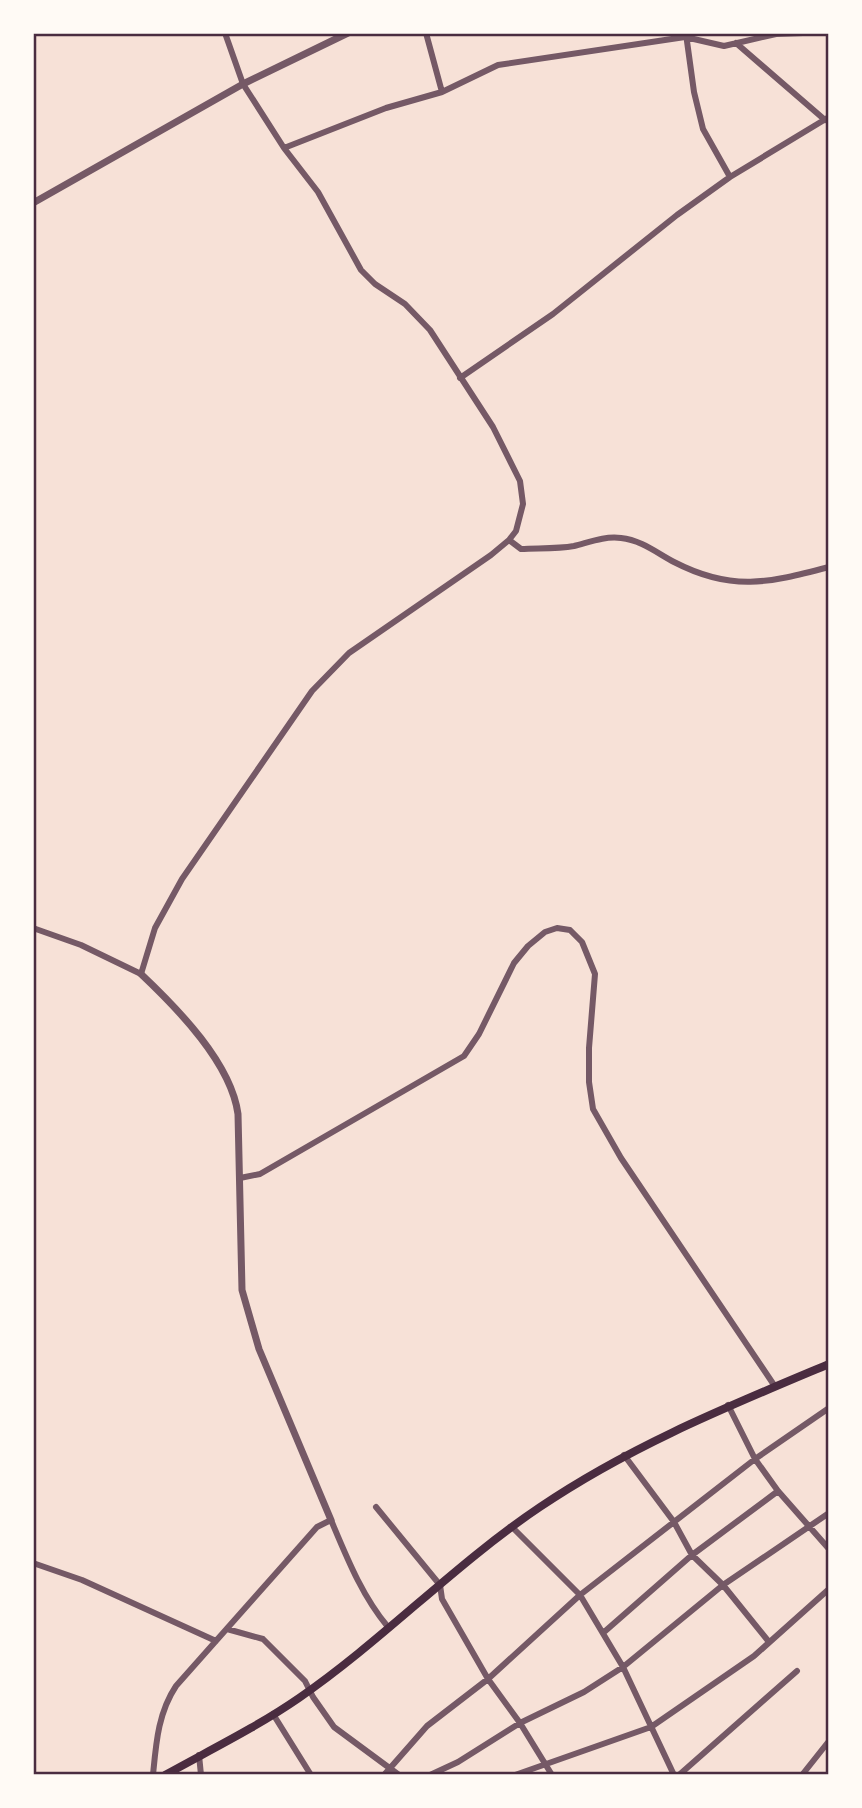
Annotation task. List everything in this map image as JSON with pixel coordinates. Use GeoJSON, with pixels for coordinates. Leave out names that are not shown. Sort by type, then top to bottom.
{"type":"FeatureCollection","features":[{"type":"Feature","properties":{"kind":"main road"},"geometry":{"type":"LineString","coordinates":[[165,1775],[273,1714],[310,1689],[512,1527],[578,1482],[624,1455],[728,1405],[829,1364]]}},
{"type":"Feature","properties":{"kind":"street"},"geometry":{"type":"LineString","coordinates":[[141,974],[155,929],[182,879],[312,691],[349,653],[491,555],[509,540],[521,519],[523,493],[520,481],[492,427],[436,339],[418,317],[361,270],[318,192],[284,148],[243,84],[225,33]]}},
{"type":"Feature","properties":{"kind":"street"},"geometry":{"type":"LineString","coordinates":[[33,203],[243,84],[348,33]]}},
{"type":"Feature","properties":{"kind":"street"},"geometry":{"type":"LineString","coordinates":[[426,33],[442,92]]}},
{"type":"Feature","properties":{"kind":"street"},"geometry":{"type":"LineString","coordinates":[[284,148],[386,108],[442,92],[498,65],[686,35],[724,46],[776,34],[803,33]]}},
{"type":"Feature","properties":{"kind":"street"},"geometry":{"type":"LineString","coordinates":[[686,35],[703,129],[730,177]]}},
{"type":"Feature","properties":{"kind":"street"},"geometry":{"type":"LineString","coordinates":[[460,378],[552,314],[677,215],[730,177],[827,119],[736,43]]}},
{"type":"Feature","properties":{"kind":"street"},"geometry":{"type":"LineString","coordinates":[[509,540],[521,549],[574,545],[594,539],[619,537],[638,541],[709,577],[744,583],[783,579],[829,567]]}},
{"type":"Feature","properties":{"kind":"street"},"geometry":{"type":"LineString","coordinates":[[33,928],[81,945],[141,974],[164,996],[214,1057],[231,1083],[238,1114],[242,1290],[250,1324],[358,1583],[388,1628]]}},
{"type":"Feature","properties":{"kind":"street"},"geometry":{"type":"LineString","coordinates":[[240,1178],[260,1174],[464,1056],[479,1034],[514,963],[528,946],[545,932],[557,928],[570,930],[582,942],[595,975],[589,1070],[593,1109],[621,1158],[775,1385]]}},
{"type":"Feature","properties":{"kind":"street"},"geometry":{"type":"LineString","coordinates":[[728,1405],[755,1459],[778,1491],[829,1549]]}},
{"type":"Feature","properties":{"kind":"street"},"geometry":{"type":"LineString","coordinates":[[384,1775],[427,1726],[488,1679],[580,1595],[755,1459],[829,1408]]}},
{"type":"Feature","properties":{"kind":"street"},"geometry":{"type":"LineString","coordinates":[[624,1455],[674,1522],[692,1555],[723,1585],[769,1642]]}},
{"type":"Feature","properties":{"kind":"street"},"geometry":{"type":"LineString","coordinates":[[603,1633],[692,1555],[778,1491]]}},
{"type":"Feature","properties":{"kind":"street"},"geometry":{"type":"LineString","coordinates":[[376,1507],[440,1585],[442,1599],[488,1679],[520,1723],[552,1775]]}},
{"type":"Feature","properties":{"kind":"street"},"geometry":{"type":"LineString","coordinates":[[430,1775],[458,1762],[520,1723],[584,1692],[623,1667],[723,1585],[829,1513]]}},
{"type":"Feature","properties":{"kind":"street"},"geometry":{"type":"LineString","coordinates":[[153,1775],[159,1723],[168,1698],[317,1527],[331,1520]]}},
{"type":"Feature","properties":{"kind":"street"},"geometry":{"type":"LineString","coordinates":[[512,1527],[580,1595],[623,1667],[677,1775],[797,1671]]}},
{"type":"Feature","properties":{"kind":"street"},"geometry":{"type":"LineString","coordinates":[[33,1563],[82,1580],[216,1641]]}},
{"type":"Feature","properties":{"kind":"street"},"geometry":{"type":"LineString","coordinates":[[515,1775],[651,1727],[754,1656],[829,1589]]}},
{"type":"Feature","properties":{"kind":"street"},"geometry":{"type":"LineString","coordinates":[[227,1629],[263,1639],[310,1689],[334,1727],[399,1775]]}},
{"type":"Feature","properties":{"kind":"street"},"geometry":{"type":"LineString","coordinates":[[273,1714],[311,1775]]}},
{"type":"Feature","properties":{"kind":"street"},"geometry":{"type":"LineString","coordinates":[[802,1775],[829,1741]]}},
{"type":"Feature","properties":{"kind":"street"},"geometry":{"type":"LineString","coordinates":[[200,1755],[201,1775]]}}]}
